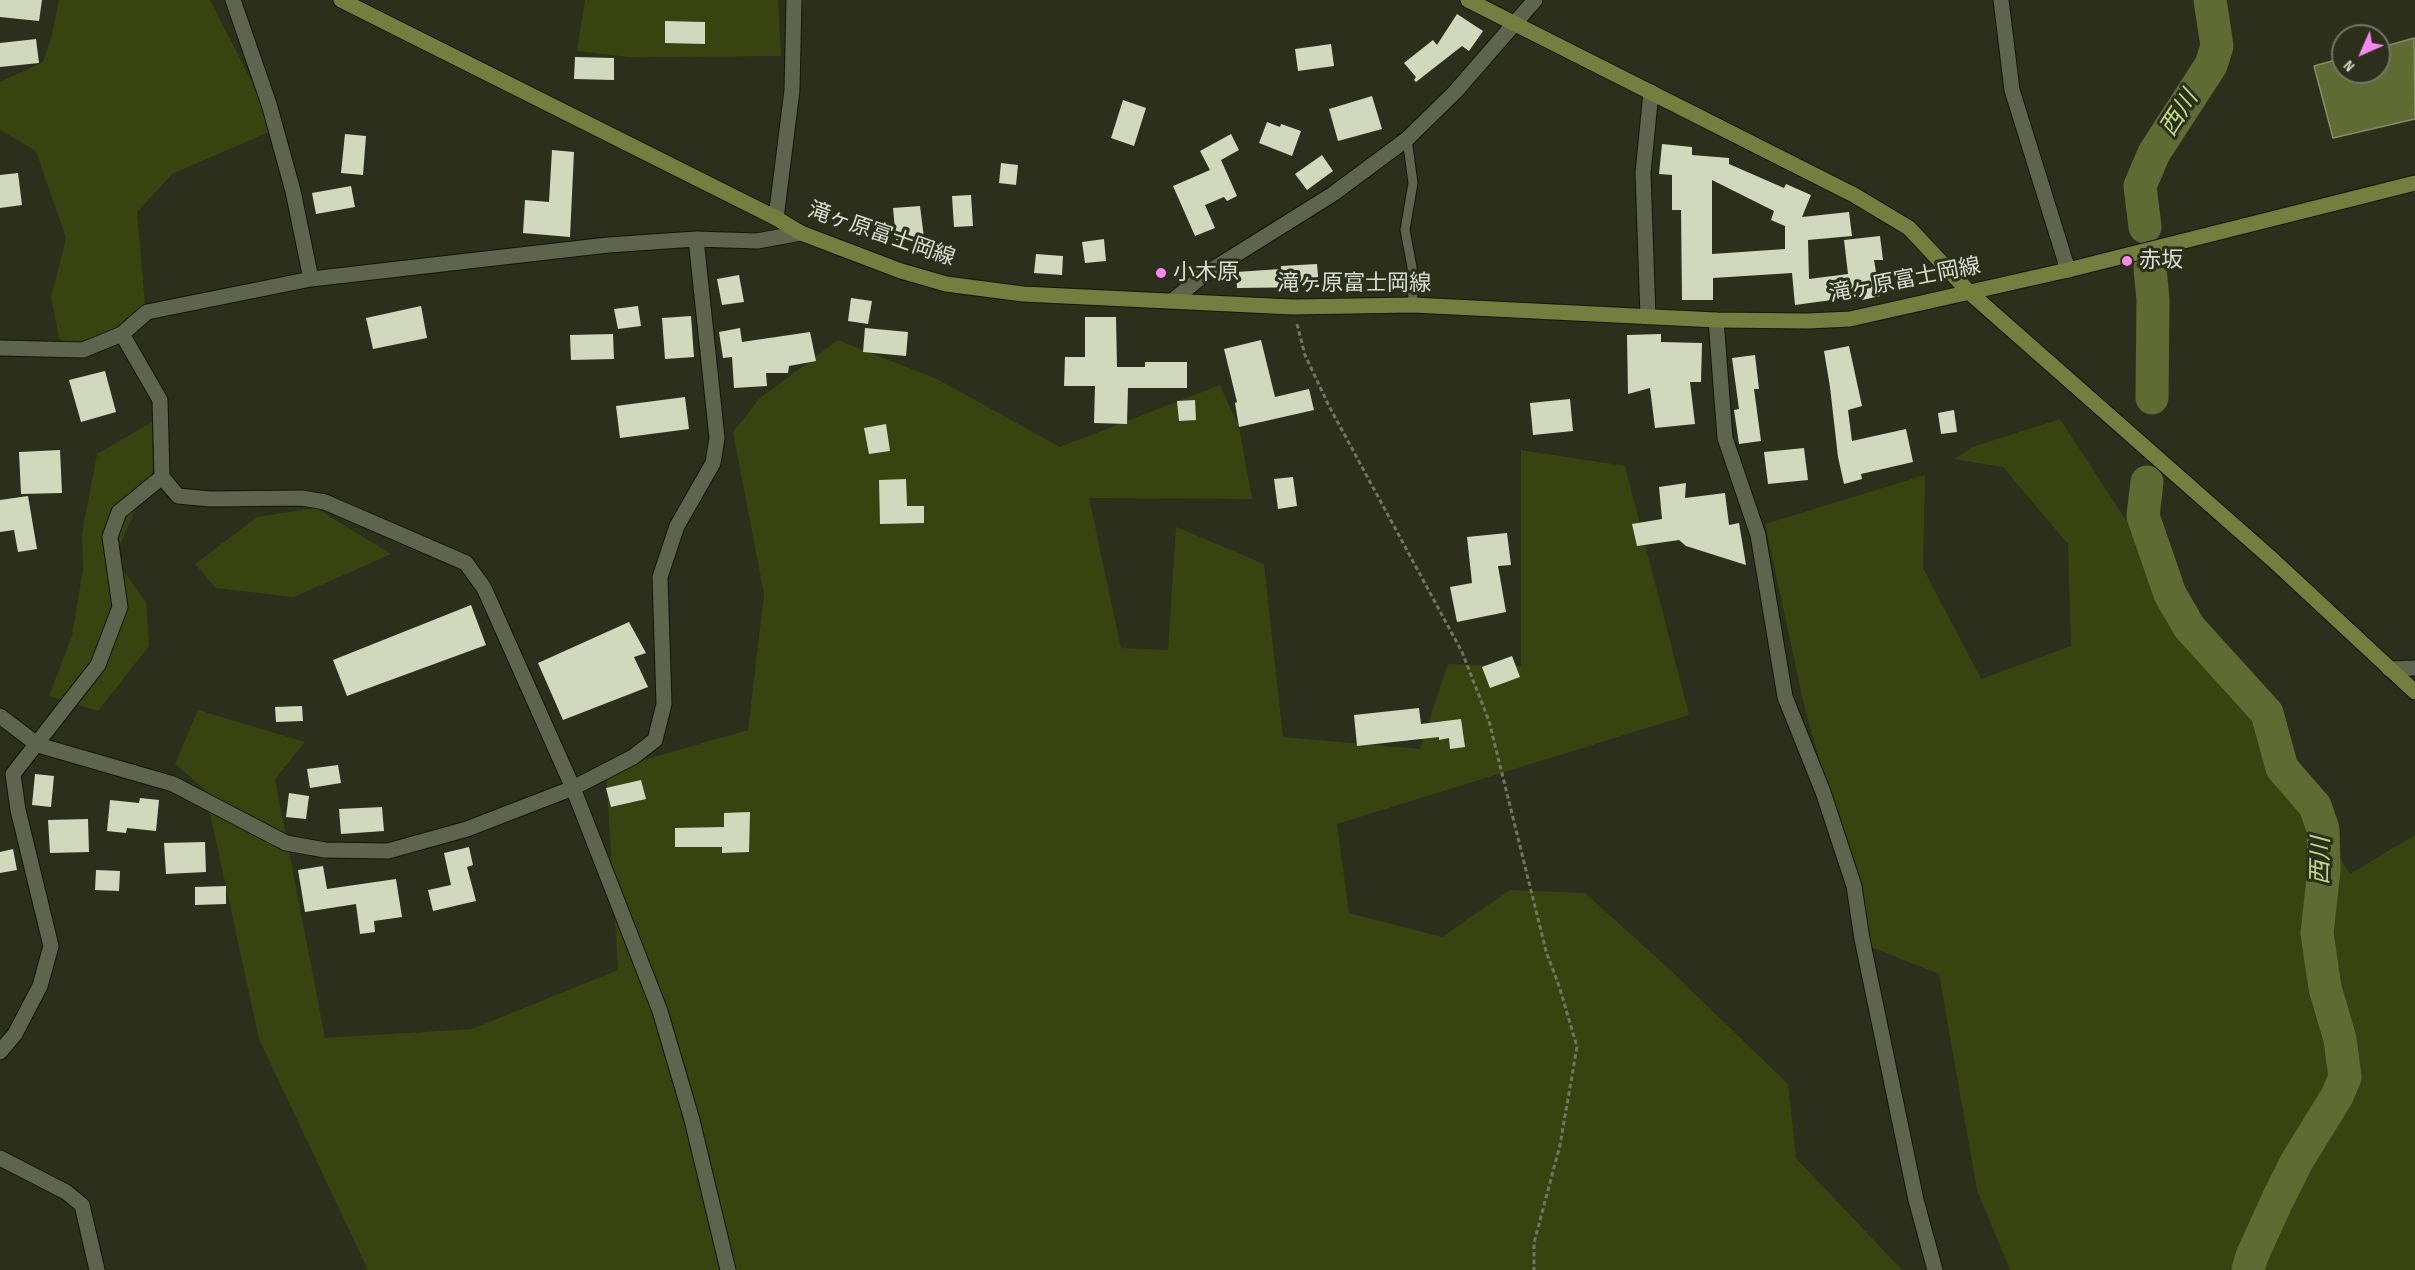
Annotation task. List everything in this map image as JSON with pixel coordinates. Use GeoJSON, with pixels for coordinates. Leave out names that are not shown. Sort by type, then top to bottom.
{"type":"FeatureCollection","features":[{"type":"Feature","properties":{"kind":"main road","name":"滝ヶ原富士岡線"},"geometry":{"type":"LineString","coordinates":[[341,0],[776,218],[801,233],[901,271],[946,284],[1023,294],[1292,308],[1413,305],[1716,320],[1850,319],[2068,270],[2415,183]]}},
{"type":"Feature","properties":{"kind":"main road"},"geometry":{"type":"LineString","coordinates":[[1478,2],[1854,195],[1909,228],[1969,292],[2273,560],[2415,692]]}},
{"type":"Feature","properties":{"kind":"street"},"geometry":{"type":"LineString","coordinates":[[232,0],[269,104],[288,170],[311,279]]}},
{"type":"Feature","properties":{"kind":"street"},"geometry":{"type":"LineString","coordinates":[[776,218],[792,90],[794,0]]}},
{"type":"Feature","properties":{"kind":"street"},"geometry":{"type":"LineString","coordinates":[[1172,301],[1205,274],[1333,194],[1407,139],[1455,92],[1535,0]]}},
{"type":"Feature","properties":{"kind":"street"},"geometry":{"type":"LineString","coordinates":[[2001,0],[2012,90],[2068,270]]}},
{"type":"Feature","properties":{"kind":"street"},"geometry":{"type":"LineString","coordinates":[[1648,317],[1643,173],[1651,92]]}},
{"type":"Feature","properties":{"kind":"street"},"geometry":{"type":"LineString","coordinates":[[0,348],[83,350],[122,334],[147,312],[311,279],[608,245],[696,239],[757,241],[801,233]]}},
{"type":"Feature","properties":{"kind":"street"},"geometry":{"type":"LineString","coordinates":[[0,716],[38,745],[174,784],[286,843],[325,850],[388,851],[467,829],[573,788],[633,758],[655,740],[664,704],[660,577],[677,526],[713,463],[717,438],[696,239]]}},
{"type":"Feature","properties":{"kind":"street"},"geometry":{"type":"LineString","coordinates":[[1716,320],[1725,438],[1758,535],[1785,697],[1823,792],[1854,886],[1916,1200],[1935,1270]]}},
{"type":"Feature","properties":{"kind":"street"},"geometry":{"type":"LineString","coordinates":[[122,334],[160,400],[162,477],[178,496],[210,499],[302,498],[326,502],[466,563],[484,588],[573,788],[660,1011],[692,1120],[728,1270]]}},
{"type":"Feature","properties":{"kind":"street"},"geometry":{"type":"LineString","coordinates":[[0,1052],[15,1034],[40,986],[51,946],[18,810],[13,774],[38,745],[98,665],[120,607],[110,537],[119,512],[162,477]]}},
{"type":"Feature","properties":{"kind":"street"},"geometry":{"type":"LineString","coordinates":[[2390,669],[2415,668]]}},
{"type":"Feature","properties":{"kind":"street"},"geometry":{"type":"LineString","coordinates":[[0,1158],[66,1192],[82,1205],[98,1270]]}},
{"type":"Feature","properties":{"kind":"lane"},"geometry":{"type":"LineString","coordinates":[[1407,139],[1413,183],[1405,230],[1413,267],[1413,305]]}},
{"type":"Feature","properties":{"kind":"path"},"geometry":{"type":"LineString","coordinates":[[1292,308],[1305,355],[1329,406],[1462,652],[1489,721],[1546,951],[1577,1047],[1560,1145],[1534,1243],[1534,1270]]}},
{"type":"Feature","properties":{"kind":"shaded area"},"geometry":{"type":"Polygon","coordinates":[[[59,0],[210,0],[276,129],[172,174],[137,212],[145,305],[141,317],[76,350],[59,338],[51,297],[66,238],[36,151],[0,130],[0,82],[43,62],[52,35],[59,0]]]}},
{"type":"Feature","properties":{"kind":"shaded area"},"geometry":{"type":"Polygon","coordinates":[[[585,0],[778,0],[781,56],[629,57],[577,51],[585,0]]]}},
{"type":"Feature","properties":{"kind":"shaded area"},"geometry":{"type":"Polygon","coordinates":[[[2414,38],[2415,119],[2333,138],[2314,66],[2331,61],[2331,84],[2391,84],[2391,45],[2414,38]]]}},
{"type":"Feature","properties":{"kind":"shaded area"},"geometry":{"type":"Polygon","coordinates":[[[838,340],[937,379],[1060,447],[1220,385],[1239,427],[1252,499],[1089,498],[1121,648],[1168,650],[1176,527],[1264,564],[1283,737],[1420,749],[1448,664],[1521,666],[1521,450],[1625,466],[1689,715],[1337,824],[1349,913],[1442,937],[1510,890],[1585,893],[1667,967],[1788,1084],[1796,1158],[1902,1270],[368,1270],[259,1039],[205,790],[175,764],[198,710],[305,742],[275,779],[325,1038],[472,1029],[618,970],[606,771],[748,730],[764,594],[733,432],[760,398],[838,340]]]}},
{"type":"Feature","properties":{"kind":"shaded area"},"geometry":{"type":"Polygon","coordinates":[[[2060,419],[2240,695],[2350,874],[2415,835],[2415,1270],[2010,1270],[1977,1190],[1939,974],[1871,947],[1804,705],[1765,524],[1925,475],[1923,568],[1981,679],[2071,646],[2068,544],[2003,467],[1954,459],[1972,447],[2060,419]]]}},
{"type":"Feature","properties":{"kind":"shaded area"},"geometry":{"type":"Polygon","coordinates":[[[152,422],[153,470],[114,558],[146,602],[149,646],[98,711],[49,696],[72,636],[83,569],[82,533],[97,454],[152,422]]]}},
{"type":"Feature","properties":{"kind":"shaded area"},"geometry":{"type":"Polygon","coordinates":[[[316,508],[391,554],[294,597],[216,588],[195,564],[257,517],[316,508]]]}},
{"type":"Feature","properties":{"kind":"building"},"geometry":{"type":"Polygon","coordinates":[[[0,0],[42,0],[39,21],[0,17],[0,0]]]}},
{"type":"Feature","properties":{"kind":"building"},"geometry":{"type":"Polygon","coordinates":[[[1457,14],[1483,31],[1469,51],[1462,46],[1416,82],[1414,80],[1416,77],[1404,63],[1433,40],[1437,45],[1457,14]]]}},
{"type":"Feature","properties":{"kind":"building"},"geometry":{"type":"Polygon","coordinates":[[[665,21],[705,22],[705,44],[665,43],[665,21]]]}},
{"type":"Feature","properties":{"kind":"building"},"geometry":{"type":"Polygon","coordinates":[[[36,39],[39,63],[0,67],[0,43],[36,39]]]}},
{"type":"Feature","properties":{"kind":"building"},"geometry":{"type":"Polygon","coordinates":[[[1331,44],[1334,66],[1298,71],[1295,49],[1331,44]]]}},
{"type":"Feature","properties":{"kind":"building"},"geometry":{"type":"Polygon","coordinates":[[[575,57],[614,58],[614,80],[574,79],[575,57]]]}},
{"type":"Feature","properties":{"kind":"building"},"geometry":{"type":"Polygon","coordinates":[[[1372,96],[1382,129],[1338,141],[1329,109],[1372,96]]]}},
{"type":"Feature","properties":{"kind":"building"},"geometry":{"type":"Polygon","coordinates":[[[1123,100],[1146,108],[1134,146],[1111,138],[1123,100]]]}},
{"type":"Feature","properties":{"kind":"building"},"geometry":{"type":"Polygon","coordinates":[[[1267,122],[1301,131],[1292,156],[1259,143],[1267,122]]]}},
{"type":"Feature","properties":{"kind":"building"},"geometry":{"type":"Polygon","coordinates":[[[345,134],[366,136],[363,175],[341,173],[345,134]]]}},
{"type":"Feature","properties":{"kind":"building"},"geometry":{"type":"Polygon","coordinates":[[[1231,134],[1239,150],[1221,160],[1237,196],[1227,201],[1224,197],[1205,205],[1215,228],[1195,236],[1173,186],[1210,170],[1200,151],[1231,134]]]}},
{"type":"Feature","properties":{"kind":"building"},"geometry":{"type":"Polygon","coordinates":[[[1662,144],[1692,147],[1692,155],[1729,158],[1729,164],[1784,188],[1786,184],[1811,195],[1802,217],[1849,212],[1852,236],[1808,240],[1809,279],[1848,274],[1844,240],[1880,236],[1883,260],[1874,260],[1880,296],[1862,300],[1861,296],[1795,305],[1792,273],[1713,278],[1713,300],[1682,300],[1681,210],[1672,210],[1672,175],[1659,174],[1662,144]],[[1712,180],[1712,254],[1785,249],[1785,226],[1771,220],[1774,211],[1712,180]]]}},
{"type":"Feature","properties":{"kind":"building"},"geometry":{"type":"Polygon","coordinates":[[[552,150],[574,152],[570,237],[523,233],[525,200],[549,202],[552,150]]]}},
{"type":"Feature","properties":{"kind":"building"},"geometry":{"type":"Polygon","coordinates":[[[1322,155],[1333,171],[1307,190],[1295,174],[1322,155]]]}},
{"type":"Feature","properties":{"kind":"building"},"geometry":{"type":"Polygon","coordinates":[[[1001,163],[1018,165],[1016,185],[999,183],[1001,163]]]}},
{"type":"Feature","properties":{"kind":"building"},"geometry":{"type":"Polygon","coordinates":[[[18,173],[22,205],[0,208],[0,175],[18,173]]]}},
{"type":"Feature","properties":{"kind":"building"},"geometry":{"type":"Polygon","coordinates":[[[351,186],[355,207],[316,214],[312,193],[351,186]]]}},
{"type":"Feature","properties":{"kind":"building"},"geometry":{"type":"Polygon","coordinates":[[[971,195],[973,226],[954,227],[952,196],[971,195]]]}},
{"type":"Feature","properties":{"kind":"building"},"geometry":{"type":"Polygon","coordinates":[[[920,206],[924,238],[896,240],[893,208],[920,206]]]}},
{"type":"Feature","properties":{"kind":"building"},"geometry":{"type":"Polygon","coordinates":[[[1104,239],[1106,261],[1085,263],[1082,242],[1104,239]]]}},
{"type":"Feature","properties":{"kind":"building"},"geometry":{"type":"Polygon","coordinates":[[[1036,254],[1063,256],[1062,275],[1034,273],[1036,254]]]}},
{"type":"Feature","properties":{"kind":"building"},"geometry":{"type":"Polygon","coordinates":[[[1317,264],[1319,287],[1237,288],[1236,272],[1317,264]]]}},
{"type":"Feature","properties":{"kind":"building"},"geometry":{"type":"Polygon","coordinates":[[[739,275],[744,302],[722,305],[717,279],[739,275]]]}},
{"type":"Feature","properties":{"kind":"building"},"geometry":{"type":"Polygon","coordinates":[[[851,298],[872,301],[868,324],[848,321],[851,298]]]}},
{"type":"Feature","properties":{"kind":"building"},"geometry":{"type":"Polygon","coordinates":[[[421,306],[427,338],[373,349],[366,318],[421,306]]]}},
{"type":"Feature","properties":{"kind":"building"},"geometry":{"type":"Polygon","coordinates":[[[638,306],[641,326],[618,329],[614,309],[638,306]]]}},
{"type":"Feature","properties":{"kind":"building"},"geometry":{"type":"Polygon","coordinates":[[[691,316],[694,357],[665,359],[662,318],[691,316]]]}},
{"type":"Feature","properties":{"kind":"building"},"geometry":{"type":"Polygon","coordinates":[[[1085,317],[1116,317],[1117,367],[1145,367],[1145,362],[1187,362],[1187,388],[1128,388],[1127,424],[1094,423],[1095,386],[1064,386],[1065,357],[1085,357],[1085,317]]]}},
{"type":"Feature","properties":{"kind":"building"},"geometry":{"type":"Polygon","coordinates":[[[740,328],[742,342],[810,332],[816,361],[789,366],[788,373],[766,373],[767,386],[734,388],[732,357],[723,358],[719,332],[740,328]]]}},
{"type":"Feature","properties":{"kind":"building"},"geometry":{"type":"Polygon","coordinates":[[[865,328],[908,332],[906,356],[863,352],[865,328]]]}},
{"type":"Feature","properties":{"kind":"building"},"geometry":{"type":"Polygon","coordinates":[[[613,334],[614,359],[571,360],[570,335],[613,334]]]}},
{"type":"Feature","properties":{"kind":"building"},"geometry":{"type":"Polygon","coordinates":[[[1661,334],[1661,342],[1702,343],[1701,382],[1690,382],[1695,424],[1655,428],[1650,388],[1628,394],[1627,335],[1661,334]]]}},
{"type":"Feature","properties":{"kind":"building"},"geometry":{"type":"Polygon","coordinates":[[[1261,340],[1275,397],[1309,389],[1314,410],[1239,427],[1235,403],[1237,402],[1224,349],[1261,340]]]}},
{"type":"Feature","properties":{"kind":"building"},"geometry":{"type":"Polygon","coordinates":[[[1849,346],[1862,406],[1848,410],[1852,441],[1906,429],[1913,462],[1861,474],[1862,479],[1844,484],[1838,457],[1824,351],[1849,346]]]}},
{"type":"Feature","properties":{"kind":"building"},"geometry":{"type":"Polygon","coordinates":[[[1755,355],[1759,389],[1754,389],[1761,441],[1739,444],[1734,410],[1739,409],[1732,358],[1755,355]]]}},
{"type":"Feature","properties":{"kind":"building"},"geometry":{"type":"Polygon","coordinates":[[[105,371],[116,412],[81,422],[69,380],[105,371]]]}},
{"type":"Feature","properties":{"kind":"building"},"geometry":{"type":"Polygon","coordinates":[[[685,397],[689,429],[620,438],[616,406],[685,397]]]}},
{"type":"Feature","properties":{"kind":"building"},"geometry":{"type":"Polygon","coordinates":[[[1570,399],[1573,431],[1533,435],[1530,403],[1570,399]]]}},
{"type":"Feature","properties":{"kind":"building"},"geometry":{"type":"Polygon","coordinates":[[[1195,400],[1196,420],[1179,421],[1177,401],[1195,400]]]}},
{"type":"Feature","properties":{"kind":"building"},"geometry":{"type":"Polygon","coordinates":[[[1954,410],[1957,432],[1941,434],[1938,413],[1954,410]]]}},
{"type":"Feature","properties":{"kind":"building"},"geometry":{"type":"Polygon","coordinates":[[[886,424],[890,451],[869,454],[864,428],[886,424]]]}},
{"type":"Feature","properties":{"kind":"building"},"geometry":{"type":"Polygon","coordinates":[[[1804,448],[1808,480],[1768,484],[1764,452],[1804,448]]]}},
{"type":"Feature","properties":{"kind":"building"},"geometry":{"type":"Polygon","coordinates":[[[60,450],[62,493],[21,494],[19,452],[60,450]]]}},
{"type":"Feature","properties":{"kind":"building"},"geometry":{"type":"Polygon","coordinates":[[[1293,477],[1297,506],[1278,509],[1274,479],[1293,477]]]}},
{"type":"Feature","properties":{"kind":"building"},"geometry":{"type":"Polygon","coordinates":[[[906,479],[907,506],[924,506],[924,523],[880,524],[879,480],[906,479]]]}},
{"type":"Feature","properties":{"kind":"building"},"geometry":{"type":"Polygon","coordinates":[[[1686,483],[1685,498],[1725,493],[1729,525],[1739,523],[1746,565],[1686,546],[1679,540],[1637,546],[1632,524],[1662,519],[1659,487],[1686,483]]]}},
{"type":"Feature","properties":{"kind":"building"},"geometry":{"type":"Polygon","coordinates":[[[28,496],[37,549],[18,552],[14,530],[0,532],[0,500],[28,496]]]}},
{"type":"Feature","properties":{"kind":"building"},"geometry":{"type":"Polygon","coordinates":[[[1507,533],[1511,565],[1498,566],[1506,612],[1457,622],[1450,587],[1472,583],[1467,537],[1507,533]]]}},
{"type":"Feature","properties":{"kind":"building"},"geometry":{"type":"Polygon","coordinates":[[[471,605],[486,645],[347,696],[333,660],[471,605]]]}},
{"type":"Feature","properties":{"kind":"building"},"geometry":{"type":"Polygon","coordinates":[[[629,622],[646,653],[634,657],[648,687],[563,720],[538,663],[629,622]]]}},
{"type":"Feature","properties":{"kind":"building"},"geometry":{"type":"Polygon","coordinates":[[[1512,656],[1520,677],[1490,688],[1482,667],[1512,656]]]}},
{"type":"Feature","properties":{"kind":"building"},"geometry":{"type":"Polygon","coordinates":[[[302,706],[303,721],[276,722],[275,707],[302,706]]]}},
{"type":"Feature","properties":{"kind":"building"},"geometry":{"type":"Polygon","coordinates":[[[1419,708],[1421,724],[1461,719],[1465,747],[1450,749],[1449,738],[1439,740],[1439,737],[1357,746],[1354,715],[1419,708]]]}},
{"type":"Feature","properties":{"kind":"building"},"geometry":{"type":"Polygon","coordinates":[[[338,765],[341,783],[310,788],[307,769],[338,765]]]}},
{"type":"Feature","properties":{"kind":"building"},"geometry":{"type":"Polygon","coordinates":[[[35,774],[54,776],[51,807],[32,805],[35,774]]]}},
{"type":"Feature","properties":{"kind":"building"},"geometry":{"type":"Polygon","coordinates":[[[641,780],[646,799],[611,807],[606,788],[641,780]]]}},
{"type":"Feature","properties":{"kind":"building"},"geometry":{"type":"Polygon","coordinates":[[[289,793],[309,796],[306,819],[286,817],[289,793]]]}},
{"type":"Feature","properties":{"kind":"building"},"geometry":{"type":"Polygon","coordinates":[[[140,798],[159,800],[156,831],[127,828],[126,833],[107,831],[110,800],[139,803],[140,798]]]}},
{"type":"Feature","properties":{"kind":"building"},"geometry":{"type":"Polygon","coordinates":[[[382,807],[384,831],[341,834],[339,809],[382,807]]]}},
{"type":"Feature","properties":{"kind":"building"},"geometry":{"type":"Polygon","coordinates":[[[750,812],[749,852],[722,853],[722,847],[675,847],[675,828],[724,827],[724,813],[750,812]]]}},
{"type":"Feature","properties":{"kind":"building"},"geometry":{"type":"Polygon","coordinates":[[[88,819],[89,852],[50,853],[48,820],[88,819]]]}},
{"type":"Feature","properties":{"kind":"building"},"geometry":{"type":"Polygon","coordinates":[[[205,842],[206,872],[166,874],[164,843],[205,842]]]}},
{"type":"Feature","properties":{"kind":"building"},"geometry":{"type":"Polygon","coordinates":[[[469,847],[473,865],[467,867],[476,901],[433,911],[428,890],[451,885],[444,853],[469,847]]]}},
{"type":"Feature","properties":{"kind":"building"},"geometry":{"type":"Polygon","coordinates":[[[13,849],[17,870],[0,873],[0,852],[13,849]]]}},
{"type":"Feature","properties":{"kind":"building"},"geometry":{"type":"Polygon","coordinates":[[[323,866],[327,889],[396,879],[402,917],[374,921],[375,932],[360,934],[356,904],[305,912],[298,870],[323,866]]]}},
{"type":"Feature","properties":{"kind":"building"},"geometry":{"type":"Polygon","coordinates":[[[96,870],[120,871],[119,891],[95,890],[96,870]]]}},
{"type":"Feature","properties":{"kind":"building"},"geometry":{"type":"Polygon","coordinates":[[[226,886],[226,904],[195,905],[195,887],[226,886]]]}},
{"type":"Feature","properties":{"kind":"waterway","name":"西川"},"geometry":{"type":"LineString","coordinates":[[2145,227],[2140,186],[2154,153],[2211,65],[2217,46],[2210,0]]}},
{"type":"Feature","properties":{"kind":"waterway","name":"西川"},"geometry":{"type":"LineString","coordinates":[[2150,268],[2153,300],[2152,398]]}},
{"type":"Feature","properties":{"kind":"waterway","name":"西川"},"geometry":{"type":"LineString","coordinates":[[2147,482],[2143,516],[2170,594],[2189,627],[2267,713],[2282,768],[2315,806],[2323,829],[2324,870],[2317,933],[2325,988],[2340,1039],[2345,1077],[2337,1096],[2297,1161],[2252,1256],[2248,1270]]}},
{"type":"Feature","properties":{"kind":"place","name":"赤坂"},"geometry":{"type":"Point","coordinates":[2127,261]}},
{"type":"Feature","properties":{"kind":"place","name":"小木原"},"geometry":{"type":"Point","coordinates":[1161,273]}}]}
